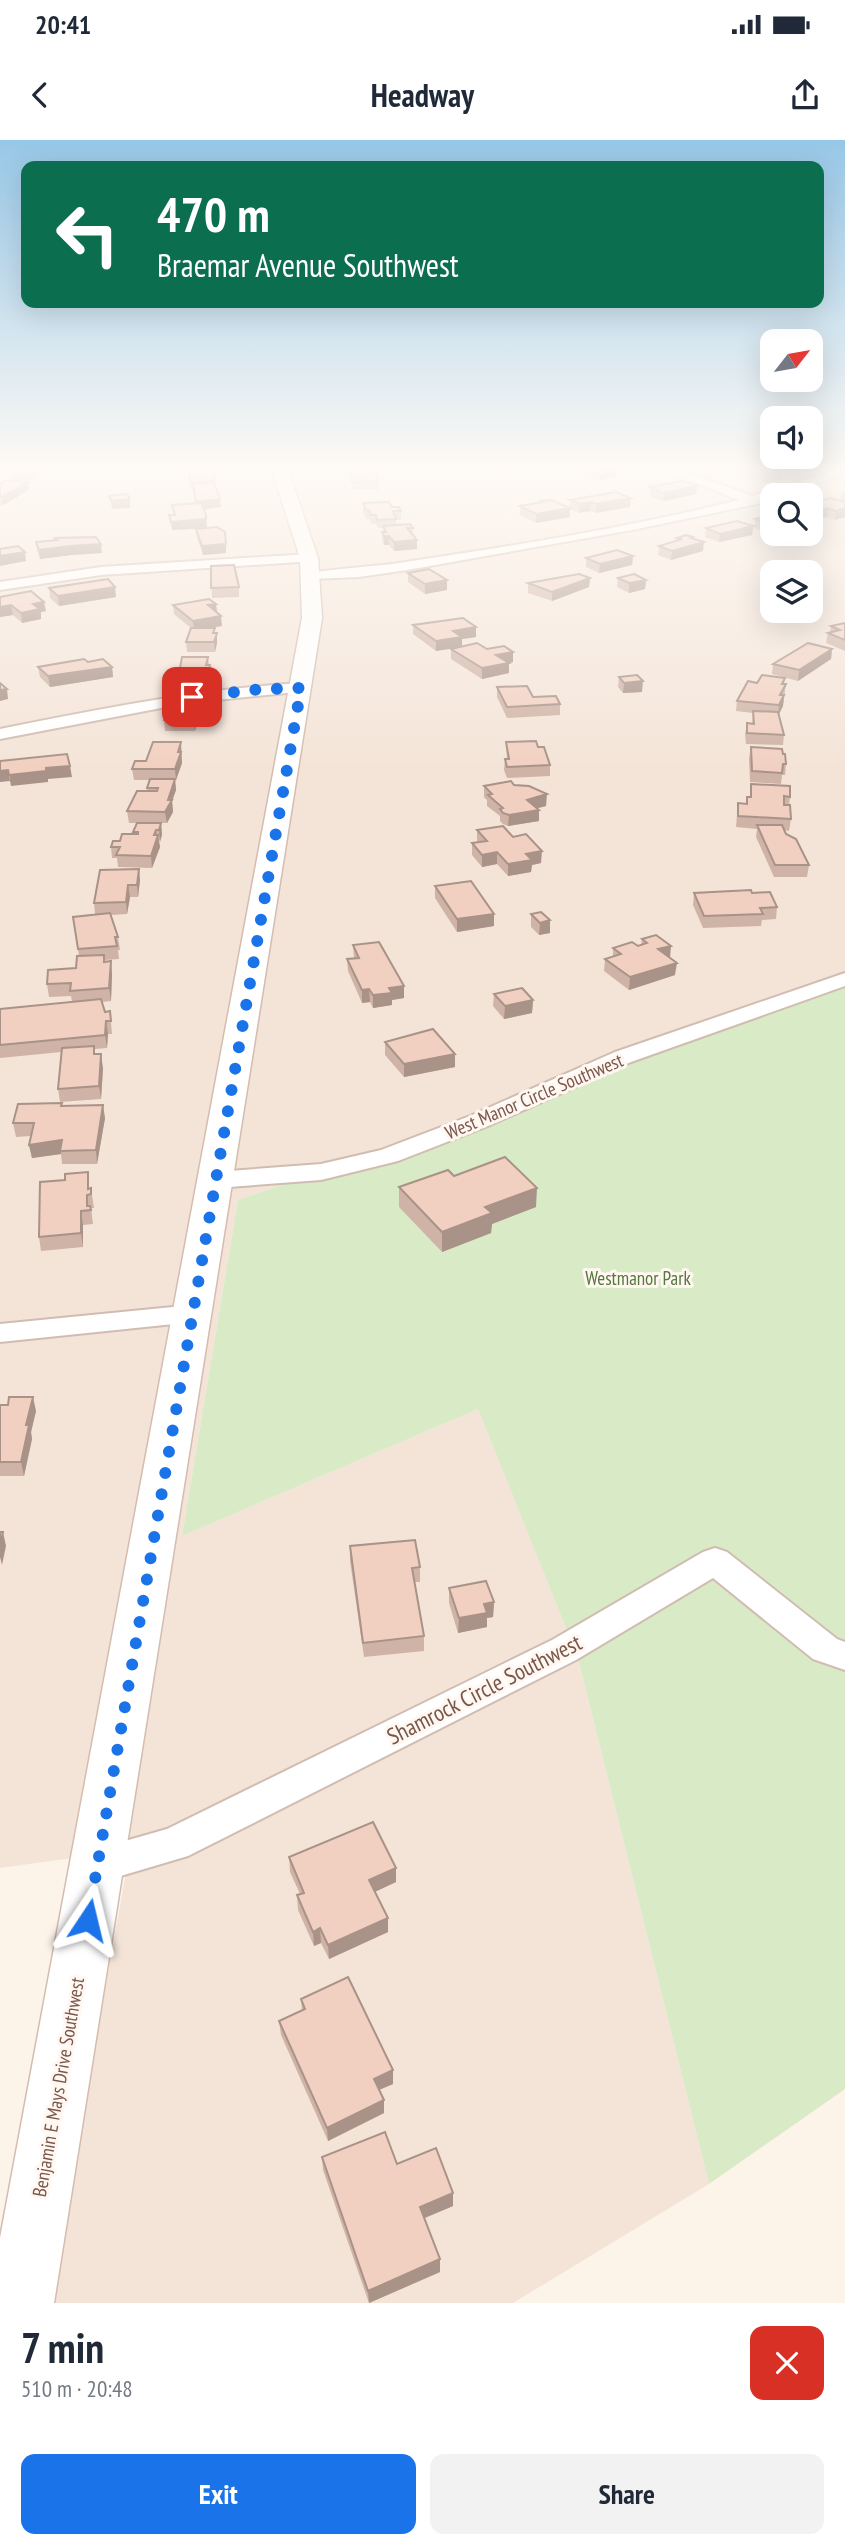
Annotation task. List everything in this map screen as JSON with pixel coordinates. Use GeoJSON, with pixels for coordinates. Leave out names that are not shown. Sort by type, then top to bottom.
{"type":"FeatureCollection","features":[{"type":"Feature","properties":{"kind":"street"},"geometry":{"type":"LineString","coordinates":[[0,586],[101,570],[209,568]]}},
{"type":"Feature","properties":{"kind":"street","name":"Benjamin E Mays Drive Southwest"},"geometry":{"type":"LineString","coordinates":[[21,2303],[301,688],[312,618],[310,568]]}},
{"type":"Feature","properties":{"kind":"street"},"geometry":{"type":"LineString","coordinates":[[329,568],[368,572],[391,568]]}},
{"type":"Feature","properties":{"kind":"street"},"geometry":{"type":"LineString","coordinates":[[0,734],[192,697],[263,689],[301,688]]}},
{"type":"Feature","properties":{"kind":"street","name":"West Manor Circle Southwest"},"geometry":{"type":"LineString","coordinates":[[216,1180],[321,1172],[389,1156],[479,1121],[623,1057],[845,979]]}},
{"type":"Feature","properties":{"kind":"street"},"geometry":{"type":"LineString","coordinates":[[0,1333],[193,1314]]}},
{"type":"Feature","properties":{"kind":"street","name":"Shamrock Circle Southwest"},"geometry":{"type":"LineString","coordinates":[[97,1865],[174,1844],[564,1650],[715,1561],[825,1649],[845,1656]]}},
{"type":"Feature","properties":{"kind":"shaded area"},"geometry":{"type":"Polygon","coordinates":[[[0,568],[760,568],[760,623],[823,623],[823,568],[845,568],[845,980],[428,1134],[238,1200],[182,1536],[478,1409],[578,1658],[709,2184],[513,2303],[49,2303],[130,1850],[0,1868],[0,568]]]}},
{"type":"Feature","properties":{"kind":"green space","name":"Westmanor Park"},"geometry":{"type":"Polygon","coordinates":[[[845,980],[845,2089],[709,2184],[578,1658],[478,1409],[182,1536],[238,1200],[428,1134],[845,980]]]}},
{"type":"Feature","properties":{"kind":"building"},"geometry":{"type":"Polygon","coordinates":[[[211,568],[235,568],[239,587],[211,588],[211,568]]]}},
{"type":"Feature","properties":{"kind":"building"},"geometry":{"type":"Polygon","coordinates":[[[429,569],[447,580],[425,584],[408,573],[429,569]]]}},
{"type":"Feature","properties":{"kind":"building"},"geometry":{"type":"Polygon","coordinates":[[[579,574],[590,578],[552,592],[528,583],[579,574]]]}},
{"type":"Feature","properties":{"kind":"building"},"geometry":{"type":"Polygon","coordinates":[[[634,574],[646,580],[629,583],[618,578],[634,574]]]}},
{"type":"Feature","properties":{"kind":"building"},"geometry":{"type":"Polygon","coordinates":[[[108,579],[115,587],[58,596],[49,588],[108,579]]]}},
{"type":"Feature","properties":{"kind":"building"},"geometry":{"type":"Polygon","coordinates":[[[31,591],[44,602],[33,604],[40,609],[21,613],[11,605],[0,607],[0,597],[31,591]]]}},
{"type":"Feature","properties":{"kind":"building"},"geometry":{"type":"Polygon","coordinates":[[[209,599],[216,604],[208,605],[221,616],[193,621],[173,605],[209,599]]]}},
{"type":"Feature","properties":{"kind":"building"},"geometry":{"type":"Polygon","coordinates":[[[463,618],[476,627],[453,631],[462,637],[436,641],[413,625],[463,618]]]}},
{"type":"Feature","properties":{"kind":"building"},"geometry":{"type":"Polygon","coordinates":[[[845,623],[845,640],[828,633],[840,630],[831,626],[845,623]]]}},
{"type":"Feature","properties":{"kind":"building"},"geometry":{"type":"Polygon","coordinates":[[[191,628],[215,628],[213,633],[217,633],[214,642],[186,642],[191,628]]]}},
{"type":"Feature","properties":{"kind":"building"},"geometry":{"type":"Polygon","coordinates":[[[477,643],[487,649],[504,646],[513,652],[496,655],[509,663],[482,668],[451,649],[477,643]]]}},
{"type":"Feature","properties":{"kind":"building"},"geometry":{"type":"Polygon","coordinates":[[[808,643],[832,649],[799,670],[773,664],[808,643]]]}},
{"type":"Feature","properties":{"kind":"building"},"geometry":{"type":"Polygon","coordinates":[[[182,657],[208,657],[206,665],[210,665],[209,672],[179,673],[182,657]]]}},
{"type":"Feature","properties":{"kind":"building"},"geometry":{"type":"Polygon","coordinates":[[[84,659],[88,662],[103,659],[112,667],[48,676],[38,667],[84,659]]]}},
{"type":"Feature","properties":{"kind":"building"},"geometry":{"type":"Polygon","coordinates":[[[637,675],[643,681],[624,683],[619,677],[637,675]]]}},
{"type":"Feature","properties":{"kind":"building"},"geometry":{"type":"Polygon","coordinates":[[[762,675],[785,678],[782,684],[786,684],[780,695],[784,695],[779,705],[737,701],[748,681],[757,683],[762,675]]]}},
{"type":"Feature","properties":{"kind":"building"},"geometry":{"type":"Polygon","coordinates":[[[527,686],[533,697],[556,696],[560,704],[507,707],[497,687],[527,686]]]}},
{"type":"Feature","properties":{"kind":"building"},"geometry":{"type":"Polygon","coordinates":[[[171,703],[198,704],[194,720],[164,720],[171,703]]]}},
{"type":"Feature","properties":{"kind":"building"},"geometry":{"type":"Polygon","coordinates":[[[753,711],[778,712],[784,735],[747,733],[747,723],[754,724],[753,711]]]}},
{"type":"Feature","properties":{"kind":"building"},"geometry":{"type":"Polygon","coordinates":[[[536,741],[538,747],[544,747],[550,765],[507,767],[505,759],[509,759],[506,742],[536,741]]]}},
{"type":"Feature","properties":{"kind":"building"},"geometry":{"type":"Polygon","coordinates":[[[153,742],[181,742],[178,752],[181,752],[175,769],[132,769],[135,761],[146,761],[153,742]]]}},
{"type":"Feature","properties":{"kind":"building"},"geometry":{"type":"Polygon","coordinates":[[[751,747],[782,749],[786,764],[783,764],[782,773],[752,771],[751,747]]]}},
{"type":"Feature","properties":{"kind":"building"},"geometry":{"type":"Polygon","coordinates":[[[67,754],[70,766],[9,775],[8,770],[0,771],[0,761],[67,754]]]}},
{"type":"Feature","properties":{"kind":"building"},"geometry":{"type":"Polygon","coordinates":[[[150,779],[175,779],[168,800],[172,800],[165,812],[127,811],[137,791],[157,791],[158,788],[147,788],[150,779]]]}},
{"type":"Feature","properties":{"kind":"building"},"geometry":{"type":"Polygon","coordinates":[[[511,781],[514,785],[529,786],[547,794],[527,800],[539,810],[509,815],[503,813],[500,809],[503,808],[488,795],[492,794],[484,786],[511,781]]]}},
{"type":"Feature","properties":{"kind":"building"},"geometry":{"type":"Polygon","coordinates":[[[751,784],[790,786],[790,797],[784,796],[784,805],[790,805],[791,819],[738,816],[738,803],[747,804],[747,797],[751,797],[751,784]]]}},
{"type":"Feature","properties":{"kind":"building"},"geometry":{"type":"Polygon","coordinates":[[[137,823],[161,823],[154,835],[158,835],[151,856],[116,855],[120,847],[111,847],[113,841],[120,841],[122,834],[138,834],[133,832],[137,823]]]}},
{"type":"Feature","properties":{"kind":"building"},"geometry":{"type":"Polygon","coordinates":[[[757,825],[782,825],[786,834],[796,839],[809,865],[775,865],[757,825]]]}},
{"type":"Feature","properties":{"kind":"building"},"geometry":{"type":"Polygon","coordinates":[[[503,826],[513,837],[526,834],[542,851],[526,854],[532,860],[508,864],[497,852],[482,855],[472,843],[487,841],[477,830],[503,826]]]}},
{"type":"Feature","properties":{"kind":"building"},"geometry":{"type":"Polygon","coordinates":[[[139,869],[137,885],[128,885],[126,902],[94,903],[100,870],[139,869]]]}},
{"type":"Feature","properties":{"kind":"building"},"geometry":{"type":"Polygon","coordinates":[[[471,881],[494,914],[457,919],[435,886],[471,881]]]}},
{"type":"Feature","properties":{"kind":"building"},"geometry":{"type":"Polygon","coordinates":[[[751,890],[752,893],[770,892],[777,907],[760,908],[763,914],[704,916],[694,893],[751,890]]]}},
{"type":"Feature","properties":{"kind":"building"},"geometry":{"type":"Polygon","coordinates":[[[541,912],[550,920],[540,923],[531,914],[541,912]]]}},
{"type":"Feature","properties":{"kind":"building"},"geometry":{"type":"Polygon","coordinates":[[[110,913],[118,937],[115,937],[117,946],[78,949],[73,917],[110,913]]]}},
{"type":"Feature","properties":{"kind":"building"},"geometry":{"type":"Polygon","coordinates":[[[656,935],[671,946],[658,949],[677,963],[630,977],[605,959],[621,954],[613,948],[632,942],[638,946],[647,943],[642,939],[656,935]]]}},
{"type":"Feature","properties":{"kind":"building"},"geometry":{"type":"Polygon","coordinates":[[[379,942],[404,986],[389,988],[392,993],[373,995],[369,989],[362,990],[347,959],[359,958],[353,945],[379,942]]]}},
{"type":"Feature","properties":{"kind":"building"},"geometry":{"type":"Polygon","coordinates":[[[104,955],[104,962],[111,961],[109,988],[70,991],[71,983],[47,984],[48,970],[76,968],[77,956],[104,955]]]}},
{"type":"Feature","properties":{"kind":"building"},"geometry":{"type":"Polygon","coordinates":[[[522,988],[533,1000],[505,1006],[494,994],[522,988]]]}},
{"type":"Feature","properties":{"kind":"building"},"geometry":{"type":"Polygon","coordinates":[[[101,999],[105,1012],[110,1011],[111,1021],[106,1021],[105,1035],[0,1045],[0,1009],[101,999]]]}},
{"type":"Feature","properties":{"kind":"building"},"geometry":{"type":"Polygon","coordinates":[[[433,1029],[455,1054],[404,1064],[385,1042],[433,1029]]]}},
{"type":"Feature","properties":{"kind":"building"},"geometry":{"type":"Polygon","coordinates":[[[94,1046],[94,1054],[101,1054],[99,1086],[58,1089],[62,1048],[94,1046]]]}},
{"type":"Feature","properties":{"kind":"building"},"geometry":{"type":"Polygon","coordinates":[[[62,1103],[61,1106],[103,1105],[96,1150],[60,1151],[62,1140],[29,1145],[34,1123],[13,1123],[18,1104],[62,1103]]]}},
{"type":"Feature","properties":{"kind":"building"},"geometry":{"type":"Polygon","coordinates":[[[505,1157],[537,1188],[485,1207],[492,1213],[442,1232],[399,1187],[448,1170],[454,1176],[505,1157]]]}},
{"type":"Feature","properties":{"kind":"building"},"geometry":{"type":"Polygon","coordinates":[[[88,1172],[88,1189],[91,1188],[91,1194],[87,1195],[87,1206],[90,1206],[91,1210],[81,1211],[81,1233],[39,1237],[40,1182],[65,1180],[65,1174],[88,1172]]]}},
{"type":"Feature","properties":{"kind":"building"},"geometry":{"type":"Polygon","coordinates":[[[9,1397],[33,1397],[21,1462],[0,1462],[0,1405],[8,1405],[9,1397]]]}},
{"type":"Feature","properties":{"kind":"building"},"geometry":{"type":"Polygon","coordinates":[[[415,1540],[420,1567],[412,1568],[424,1636],[363,1643],[350,1546],[415,1540]]]}},
{"type":"Feature","properties":{"kind":"building"},"geometry":{"type":"Polygon","coordinates":[[[486,1581],[494,1602],[484,1604],[487,1613],[459,1618],[449,1588],[486,1581]]]}},
{"type":"Feature","properties":{"kind":"building"},"geometry":{"type":"Polygon","coordinates":[[[373,1822],[396,1868],[369,1880],[388,1918],[328,1945],[320,1928],[313,1932],[297,1895],[304,1893],[289,1857],[373,1822]]]}},
{"type":"Feature","properties":{"kind":"building"},"geometry":{"type":"Polygon","coordinates":[[[348,1977],[393,2070],[374,2079],[384,2100],[327,2128],[279,2021],[305,2009],[301,1999],[348,1977]]]}},
{"type":"Feature","properties":{"kind":"building"},"geometry":{"type":"Polygon","coordinates":[[[385,2132],[397,2164],[436,2148],[453,2193],[420,2207],[440,2259],[368,2291],[322,2157],[385,2132]]]}},
{"type":"Feature","properties":{"kind":"route"},"geometry":{"type":"LineString","coordinates":[[88,1920],[301,688],[263,689],[192,697]]}}]}
